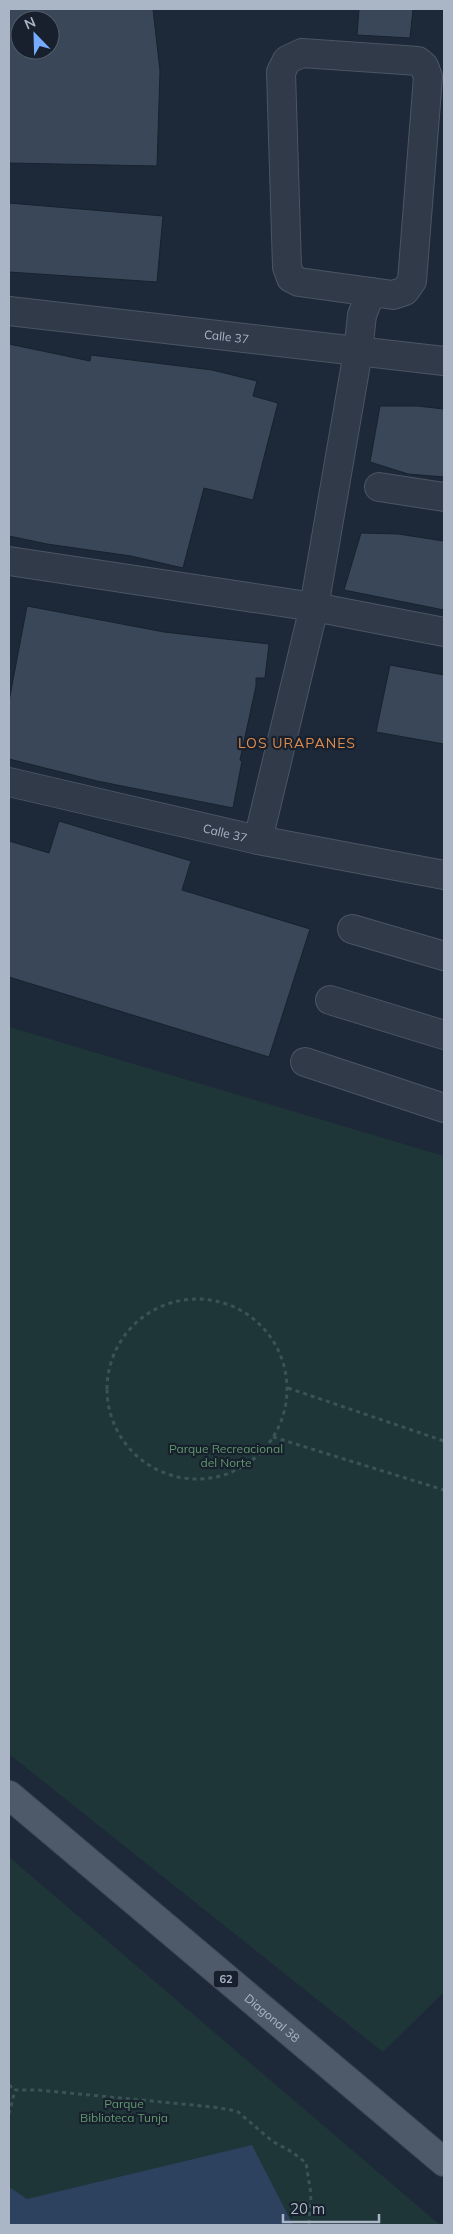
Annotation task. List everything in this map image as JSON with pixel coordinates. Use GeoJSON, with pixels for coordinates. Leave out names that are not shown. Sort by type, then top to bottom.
{"type":"FeatureCollection","features":[{"type":"Feature","properties":{"kind":"main road","name":"Diagonal 38"},"geometry":{"type":"LineString","coordinates":[[9,1795],[444,2162]]}},
{"type":"Feature","properties":{"kind":"street"},"geometry":{"type":"LineString","coordinates":[[302,53],[418,61],[424,66],[428,77],[412,281],[405,291],[393,295],[371,292],[299,282],[291,278],[287,267],[281,72],[287,60],[302,53]]}},
{"type":"Feature","properties":{"kind":"street"},"geometry":{"type":"LineString","coordinates":[[258,840],[314,607],[358,352],[362,315],[371,292]]}},
{"type":"Feature","properties":{"kind":"street","name":"Calle 37"},"geometry":{"type":"LineString","coordinates":[[9,312],[444,361]]}},
{"type":"Feature","properties":{"kind":"street"},"geometry":{"type":"LineString","coordinates":[[379,487],[444,497]]}},
{"type":"Feature","properties":{"kind":"street"},"geometry":{"type":"LineString","coordinates":[[9,561],[314,607],[444,632]]}},
{"type":"Feature","properties":{"kind":"street","name":"Calle 37"},"geometry":{"type":"LineString","coordinates":[[9,782],[258,840],[444,875]]}},
{"type":"Feature","properties":{"kind":"street"},"geometry":{"type":"LineString","coordinates":[[352,929],[444,956]]}},
{"type":"Feature","properties":{"kind":"street"},"geometry":{"type":"LineString","coordinates":[[330,1000],[444,1035]]}},
{"type":"Feature","properties":{"kind":"street"},"geometry":{"type":"LineString","coordinates":[[305,1062],[444,1108]]}},
{"type":"Feature","properties":{"kind":"path"},"geometry":{"type":"LineString","coordinates":[[191,1298],[216,1300],[239,1308],[259,1322],[274,1341],[284,1363],[288,1388],[281,1422],[273,1437],[257,1456],[236,1470],[213,1478],[188,1479],[164,1474],[142,1462],[125,1445],[112,1424],[106,1400],[106,1375],[126,1331],[144,1314],[167,1303],[191,1298]]}},
{"type":"Feature","properties":{"kind":"path"},"geometry":{"type":"LineString","coordinates":[[288,1388],[444,1441]]}},
{"type":"Feature","properties":{"kind":"path"},"geometry":{"type":"LineString","coordinates":[[273,1437],[444,1490]]}},
{"type":"Feature","properties":{"kind":"path"},"geometry":{"type":"LineString","coordinates":[[9,2085],[15,2090],[38,2090],[236,2111],[272,2141],[292,2152],[306,2163],[311,2194],[310,2225]]}},
{"type":"Feature","properties":{"kind":"path"},"geometry":{"type":"LineString","coordinates":[[9,2114],[15,2090]]}},
{"type":"Feature","properties":{"kind":"green space","name":"Parque Recreacional del Norte"},"geometry":{"type":"Polygon","coordinates":[[[9,1027],[444,1156],[444,1992],[383,2052],[9,1754],[9,1027]]]}},
{"type":"Feature","properties":{"kind":"green space","name":"Parque Biblioteca Tunja"},"geometry":{"type":"Polygon","coordinates":[[[9,1857],[440,2225],[9,2225],[9,1857]]]}},
{"type":"Feature","properties":{"kind":"water"},"geometry":{"type":"Polygon","coordinates":[[[252,2145],[293,2225],[9,2225],[9,2187],[27,2199],[252,2145]]]}},
{"type":"Feature","properties":{"kind":"building"},"geometry":{"type":"Polygon","coordinates":[[[9,9],[153,9],[160,71],[157,166],[9,163],[9,9]]]}},
{"type":"Feature","properties":{"kind":"building"},"geometry":{"type":"Polygon","coordinates":[[[359,9],[413,9],[410,38],[357,35],[359,9]]]}},
{"type":"Feature","properties":{"kind":"building"},"geometry":{"type":"Polygon","coordinates":[[[9,203],[163,216],[157,282],[9,272],[9,203]]]}},
{"type":"Feature","properties":{"kind":"building"},"geometry":{"type":"Polygon","coordinates":[[[9,344],[90,361],[91,355],[212,370],[257,381],[253,396],[278,403],[253,500],[204,488],[183,568],[131,556],[47,544],[9,536],[9,344]]]}},
{"type":"Feature","properties":{"kind":"building"},"geometry":{"type":"Polygon","coordinates":[[[380,406],[417,406],[444,409],[444,477],[408,474],[370,462],[380,406]]]}},
{"type":"Feature","properties":{"kind":"building"},"geometry":{"type":"Polygon","coordinates":[[[361,533],[398,534],[444,541],[444,610],[344,590],[361,533]]]}},
{"type":"Feature","properties":{"kind":"building"},"geometry":{"type":"Polygon","coordinates":[[[27,606],[164,632],[269,644],[265,678],[256,678],[233,808],[97,781],[9,759],[9,701],[27,606]]]}},
{"type":"Feature","properties":{"kind":"building"},"geometry":{"type":"Polygon","coordinates":[[[390,665],[444,675],[444,744],[376,732],[390,665]]]}},
{"type":"Feature","properties":{"kind":"building"},"geometry":{"type":"Polygon","coordinates":[[[59,821],[191,861],[182,890],[310,929],[269,1057],[9,977],[9,841],[49,853],[59,821]]]}},
{"type":"Feature","properties":{"kind":"district","name":"LOS URAPANES"},"geometry":{"type":"Point","coordinates":[297,743]}}]}
